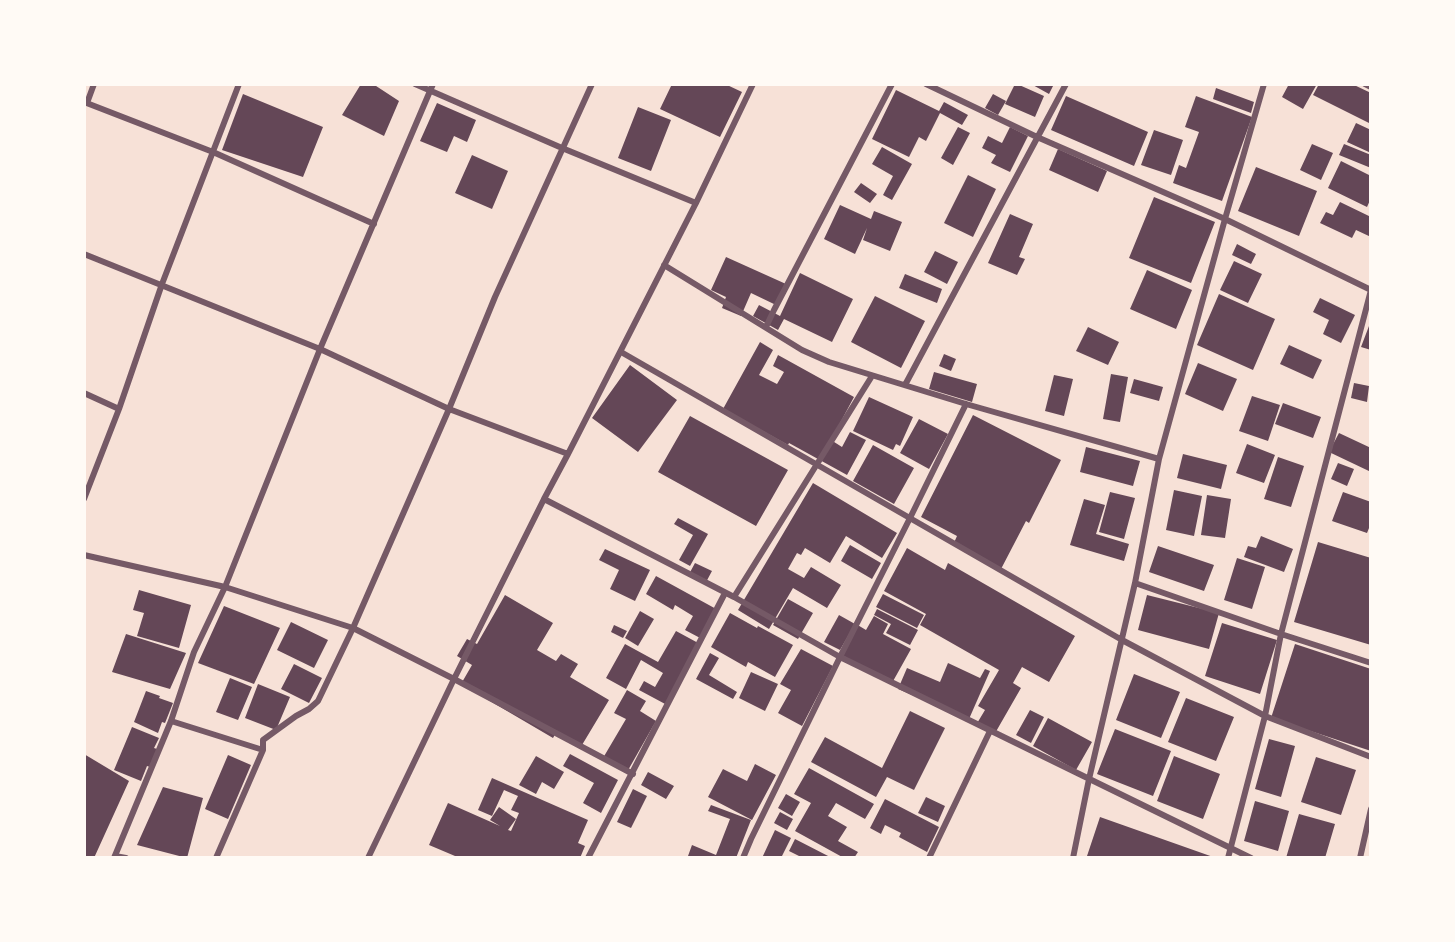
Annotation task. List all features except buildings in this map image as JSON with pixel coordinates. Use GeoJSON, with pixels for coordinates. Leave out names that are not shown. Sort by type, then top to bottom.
{"type":"FeatureCollection","features":[{"type":"Feature","properties":{"kind":"street"},"geometry":{"type":"LineString","coordinates":[[94,84],[85,103],[213,152],[374,224]]}},
{"type":"Feature","properties":{"kind":"street"},"geometry":{"type":"LineString","coordinates":[[84,499],[119,409],[162,285],[239,84]]}},
{"type":"Feature","properties":{"kind":"street"},"geometry":{"type":"LineString","coordinates":[[415,84],[432,88],[562,148],[696,203]]}},
{"type":"Feature","properties":{"kind":"street"},"geometry":{"type":"LineString","coordinates":[[216,858],[263,750],[263,740],[318,701],[353,628],[449,409],[495,297],[592,84]]}},
{"type":"Feature","properties":{"kind":"street"},"geometry":{"type":"LineString","coordinates":[[368,858],[454,679],[696,203],[753,84]]}},
{"type":"Feature","properties":{"kind":"street"},"geometry":{"type":"LineString","coordinates":[[766,327],[892,84]]}},
{"type":"Feature","properties":{"kind":"street"},"geometry":{"type":"LineString","coordinates":[[926,84],[1225,219],[1371,290],[1281,634],[1265,716],[1228,858]]}},
{"type":"Feature","properties":{"kind":"street"},"geometry":{"type":"LineString","coordinates":[[905,385],[1066,84]]}},
{"type":"Feature","properties":{"kind":"street"},"geometry":{"type":"LineString","coordinates":[[1073,858],[1135,583],[1159,459],[1264,84]]}},
{"type":"Feature","properties":{"kind":"street"},"geometry":{"type":"LineString","coordinates":[[1365,84],[1371,87]]}},
{"type":"Feature","properties":{"kind":"street"},"geometry":{"type":"LineString","coordinates":[[126,858],[115,857],[171,721],[194,652],[225,587],[320,349],[432,88]]}},
{"type":"Feature","properties":{"kind":"street"},"geometry":{"type":"LineString","coordinates":[[84,254],[320,349],[449,409],[568,454]]}},
{"type":"Feature","properties":{"kind":"street"},"geometry":{"type":"LineString","coordinates":[[664,265],[802,350],[830,362],[966,404],[1159,459]]}},
{"type":"Feature","properties":{"kind":"street"},"geometry":{"type":"LineString","coordinates":[[621,352],[1122,640],[1265,716],[1371,757]]}},
{"type":"Feature","properties":{"kind":"street"},"geometry":{"type":"LineString","coordinates":[[734,597],[872,376]]}},
{"type":"Feature","properties":{"kind":"street"},"geometry":{"type":"LineString","coordinates":[[84,393],[119,409]]}},
{"type":"Feature","properties":{"kind":"street"},"geometry":{"type":"LineString","coordinates":[[744,858],[751,839],[966,404]]}},
{"type":"Feature","properties":{"kind":"street"},"geometry":{"type":"LineString","coordinates":[[544,499],[725,592],[840,657],[1251,858]]}},
{"type":"Feature","properties":{"kind":"street"},"geometry":{"type":"LineString","coordinates":[[84,555],[225,587],[353,628],[633,774]]}},
{"type":"Feature","properties":{"kind":"street"},"geometry":{"type":"LineString","coordinates":[[1135,583],[1371,663]]}},
{"type":"Feature","properties":{"kind":"street"},"geometry":{"type":"LineString","coordinates":[[588,858],[725,592]]}},
{"type":"Feature","properties":{"kind":"street"},"geometry":{"type":"LineString","coordinates":[[171,721],[263,750]]}},
{"type":"Feature","properties":{"kind":"street"},"geometry":{"type":"LineString","coordinates":[[929,858],[990,731]]}},
{"type":"Feature","properties":{"kind":"street"},"geometry":{"type":"LineString","coordinates":[[1360,858],[1371,809]]}}]}
